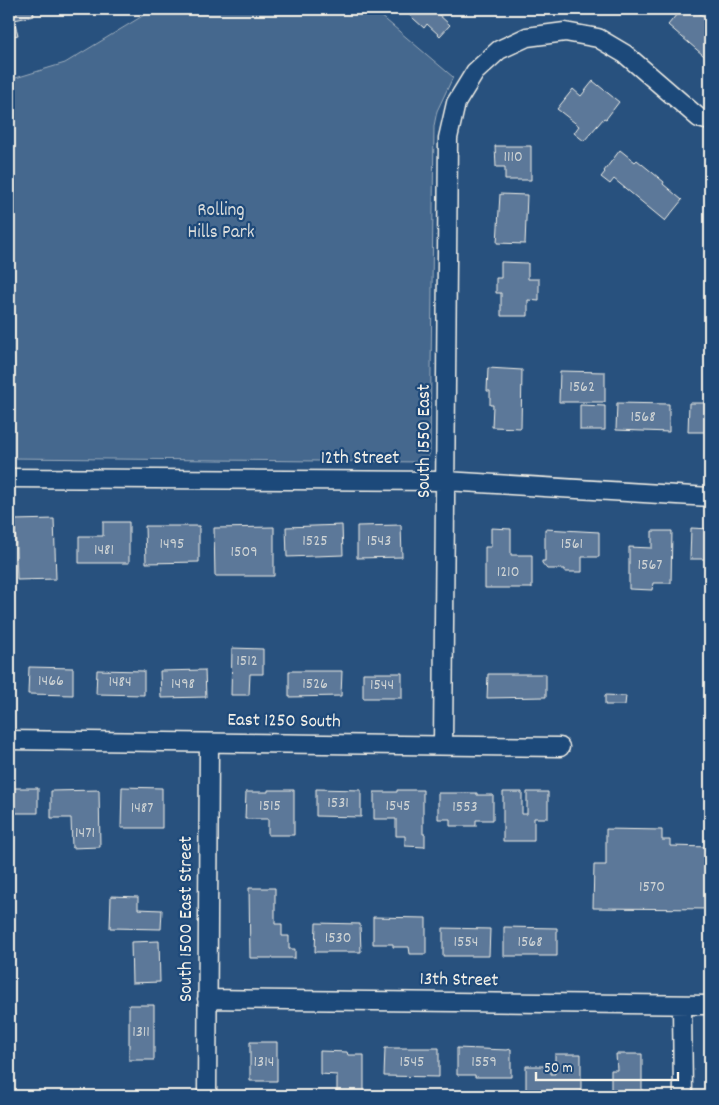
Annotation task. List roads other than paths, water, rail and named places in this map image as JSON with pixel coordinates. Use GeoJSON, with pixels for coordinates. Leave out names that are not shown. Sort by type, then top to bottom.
{"type":"FeatureCollection","features":[{"type":"Feature","properties":{"kind":"street","name":"South 1550 East"},"geometry":{"type":"LineString","coordinates":[[443,745],[448,138],[456,103],[475,72],[498,50],[527,37],[565,32],[598,38],[625,54],[699,118],[710,121]]}},
{"type":"Feature","properties":{"kind":"street","name":"12th Street"},"geometry":{"type":"LineString","coordinates":[[9,478],[446,481],[710,497]]}},
{"type":"Feature","properties":{"kind":"street","name":"East 1250 South"},"geometry":{"type":"LineString","coordinates":[[9,740],[560,747]]}},
{"type":"Feature","properties":{"kind":"street","name":"South 1500 East Street"},"geometry":{"type":"LineString","coordinates":[[207,1096],[209,743]]}},
{"type":"Feature","properties":{"kind":"street","name":"13th Street"},"geometry":{"type":"LineString","coordinates":[[207,999],[710,1005]]}},
{"type":"Feature","properties":{"kind":"street"},"geometry":{"type":"LineString","coordinates":[[682,1004],[683,1096]]}},
{"type":"Feature","properties":{"kind":"park label","name":"Rolling Hills Park"},"geometry":{"type":"Point","coordinates":[221,222]}}]}
